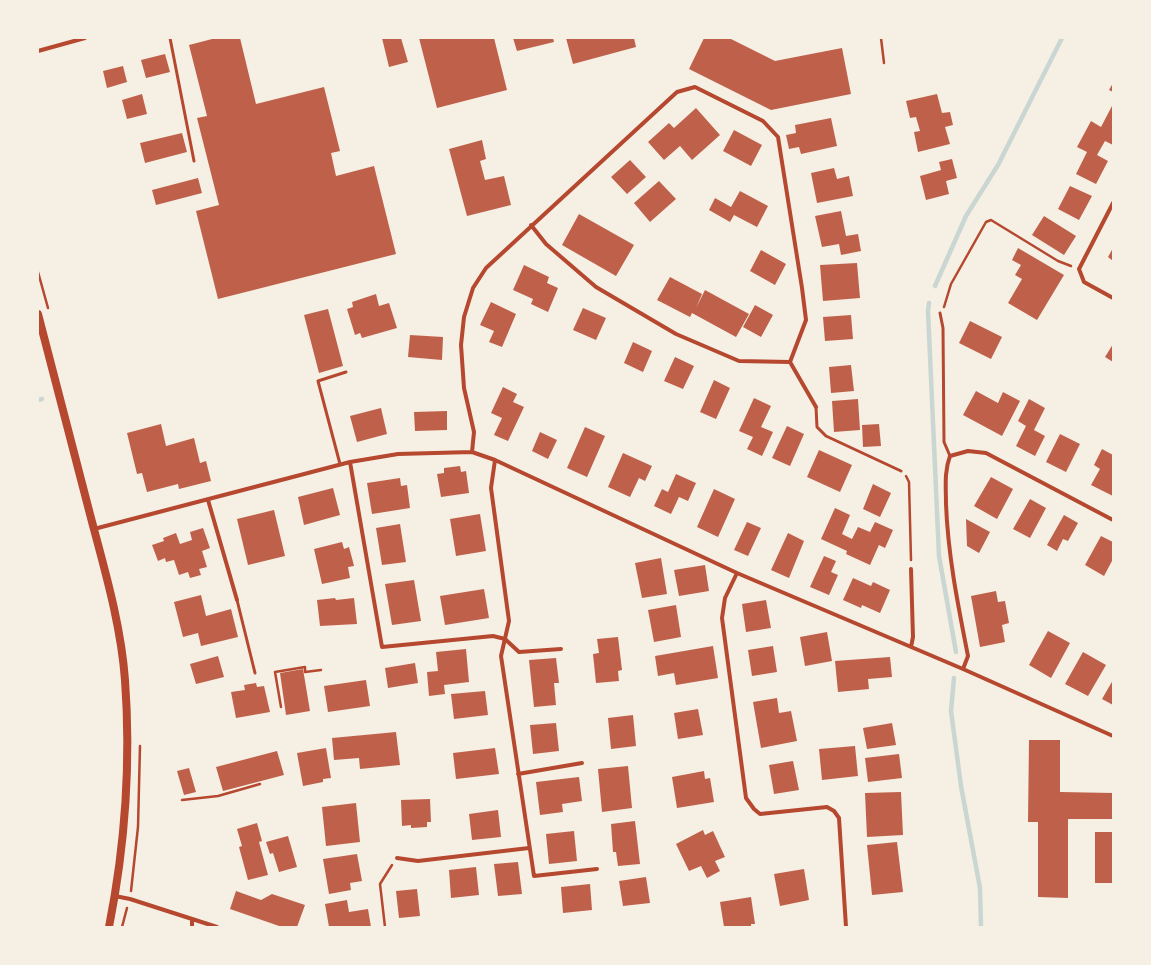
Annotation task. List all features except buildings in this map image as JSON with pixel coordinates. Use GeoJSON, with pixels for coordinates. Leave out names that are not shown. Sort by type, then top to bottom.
{"type":"FeatureCollection","features":[{"type":"Feature","properties":{"kind":"main road"},"geometry":{"type":"LineString","coordinates":[[38,314],[109,586],[125,679],[128,736],[126,798],[115,896],[109,927]]}},
{"type":"Feature","properties":{"kind":"street"},"geometry":{"type":"LineString","coordinates":[[38,50],[85,38]]}},
{"type":"Feature","properties":{"kind":"street"},"geometry":{"type":"LineString","coordinates":[[472,452],[474,432],[464,388],[461,345],[464,317],[473,288],[486,268],[677,92],[695,87],[763,121],[778,137],[806,320],[790,362]]}},
{"type":"Feature","properties":{"kind":"street"},"geometry":{"type":"LineString","coordinates":[[1113,203],[1079,269],[1084,282],[1113,298]]}},
{"type":"Feature","properties":{"kind":"street"},"geometry":{"type":"LineString","coordinates":[[531,225],[546,244],[596,287],[676,334],[739,361],[790,362]]}},
{"type":"Feature","properties":{"kind":"street"},"geometry":{"type":"LineString","coordinates":[[790,362],[816,407]]}},
{"type":"Feature","properties":{"kind":"street"},"geometry":{"type":"LineString","coordinates":[[963,669],[968,656],[950,557],[947,527],[945,468],[950,456],[968,451],[986,453],[1113,520]]}},
{"type":"Feature","properties":{"kind":"street"},"geometry":{"type":"LineString","coordinates":[[94,530],[340,464],[398,454],[472,452],[495,460],[737,573],[911,647],[931,657],[963,669],[1113,736]]}},
{"type":"Feature","properties":{"kind":"street"},"geometry":{"type":"LineString","coordinates":[[495,460],[491,488],[509,621],[501,656],[534,876],[597,869]]}},
{"type":"Feature","properties":{"kind":"street"},"geometry":{"type":"LineString","coordinates":[[350,462],[382,647],[493,636],[505,639],[519,652],[561,649]]}},
{"type":"Feature","properties":{"kind":"street"},"geometry":{"type":"LineString","coordinates":[[208,500],[237,600]]}},
{"type":"Feature","properties":{"kind":"street"},"geometry":{"type":"LineString","coordinates":[[911,569],[913,637],[911,647]]}},
{"type":"Feature","properties":{"kind":"street"},"geometry":{"type":"LineString","coordinates":[[737,573],[725,598],[722,618],[746,798],[754,809],[760,814],[827,806],[834,811],[838,818],[846,927]]}},
{"type":"Feature","properties":{"kind":"street"},"geometry":{"type":"LineString","coordinates":[[518,774],[582,763]]}},
{"type":"Feature","properties":{"kind":"street"},"geometry":{"type":"LineString","coordinates":[[397,858],[418,861],[529,848]]}},
{"type":"Feature","properties":{"kind":"street"},"geometry":{"type":"LineString","coordinates":[[115,896],[130,899],[217,927]]}},
{"type":"Feature","properties":{"kind":"street"},"geometry":{"type":"LineString","coordinates":[[192,919],[192,927]]}},
{"type":"Feature","properties":{"kind":"lane"},"geometry":{"type":"LineString","coordinates":[[170,38],[194,161]]}},
{"type":"Feature","properties":{"kind":"lane"},"geometry":{"type":"LineString","coordinates":[[940,313],[942,328],[944,442],[950,456]]}},
{"type":"Feature","properties":{"kind":"lane"},"geometry":{"type":"LineString","coordinates":[[340,464],[318,380],[346,372]]}},
{"type":"Feature","properties":{"kind":"lane"},"geometry":{"type":"LineString","coordinates":[[816,407],[818,426],[826,436],[901,471]]}},
{"type":"Feature","properties":{"kind":"lane"},"geometry":{"type":"LineString","coordinates":[[237,600],[255,673]]}},
{"type":"Feature","properties":{"kind":"path"},"geometry":{"type":"LineString","coordinates":[[881,38],[884,63]]}},
{"type":"Feature","properties":{"kind":"path"},"geometry":{"type":"LineString","coordinates":[[940,313],[945,305],[951,284],[986,222],[991,220],[1058,261],[1079,269]]}},
{"type":"Feature","properties":{"kind":"path"},"geometry":{"type":"LineString","coordinates":[[901,471],[905,473],[909,482],[911,569]]}},
{"type":"Feature","properties":{"kind":"path"},"geometry":{"type":"LineString","coordinates":[[281,707],[275,672],[305,667],[305,672],[321,670]]}},
{"type":"Feature","properties":{"kind":"path"},"geometry":{"type":"LineString","coordinates":[[182,800],[218,796],[260,784]]}},
{"type":"Feature","properties":{"kind":"path"},"geometry":{"type":"LineString","coordinates":[[385,927],[380,884],[397,858]]}},
{"type":"Feature","properties":{"kind":"waterway"},"geometry":{"type":"LineString","coordinates":[[935,286],[966,216],[998,165],[1062,38]]}},
{"type":"Feature","properties":{"kind":"waterway"},"geometry":{"type":"LineString","coordinates":[[929,303],[928,311],[939,556],[956,652]]}},
{"type":"Feature","properties":{"kind":"waterway"},"geometry":{"type":"LineString","coordinates":[[38,400],[42,399]]}},
{"type":"Feature","properties":{"kind":"waterway"},"geometry":{"type":"LineString","coordinates":[[954,678],[951,711],[961,786],[980,888],[981,927]]}}]}
